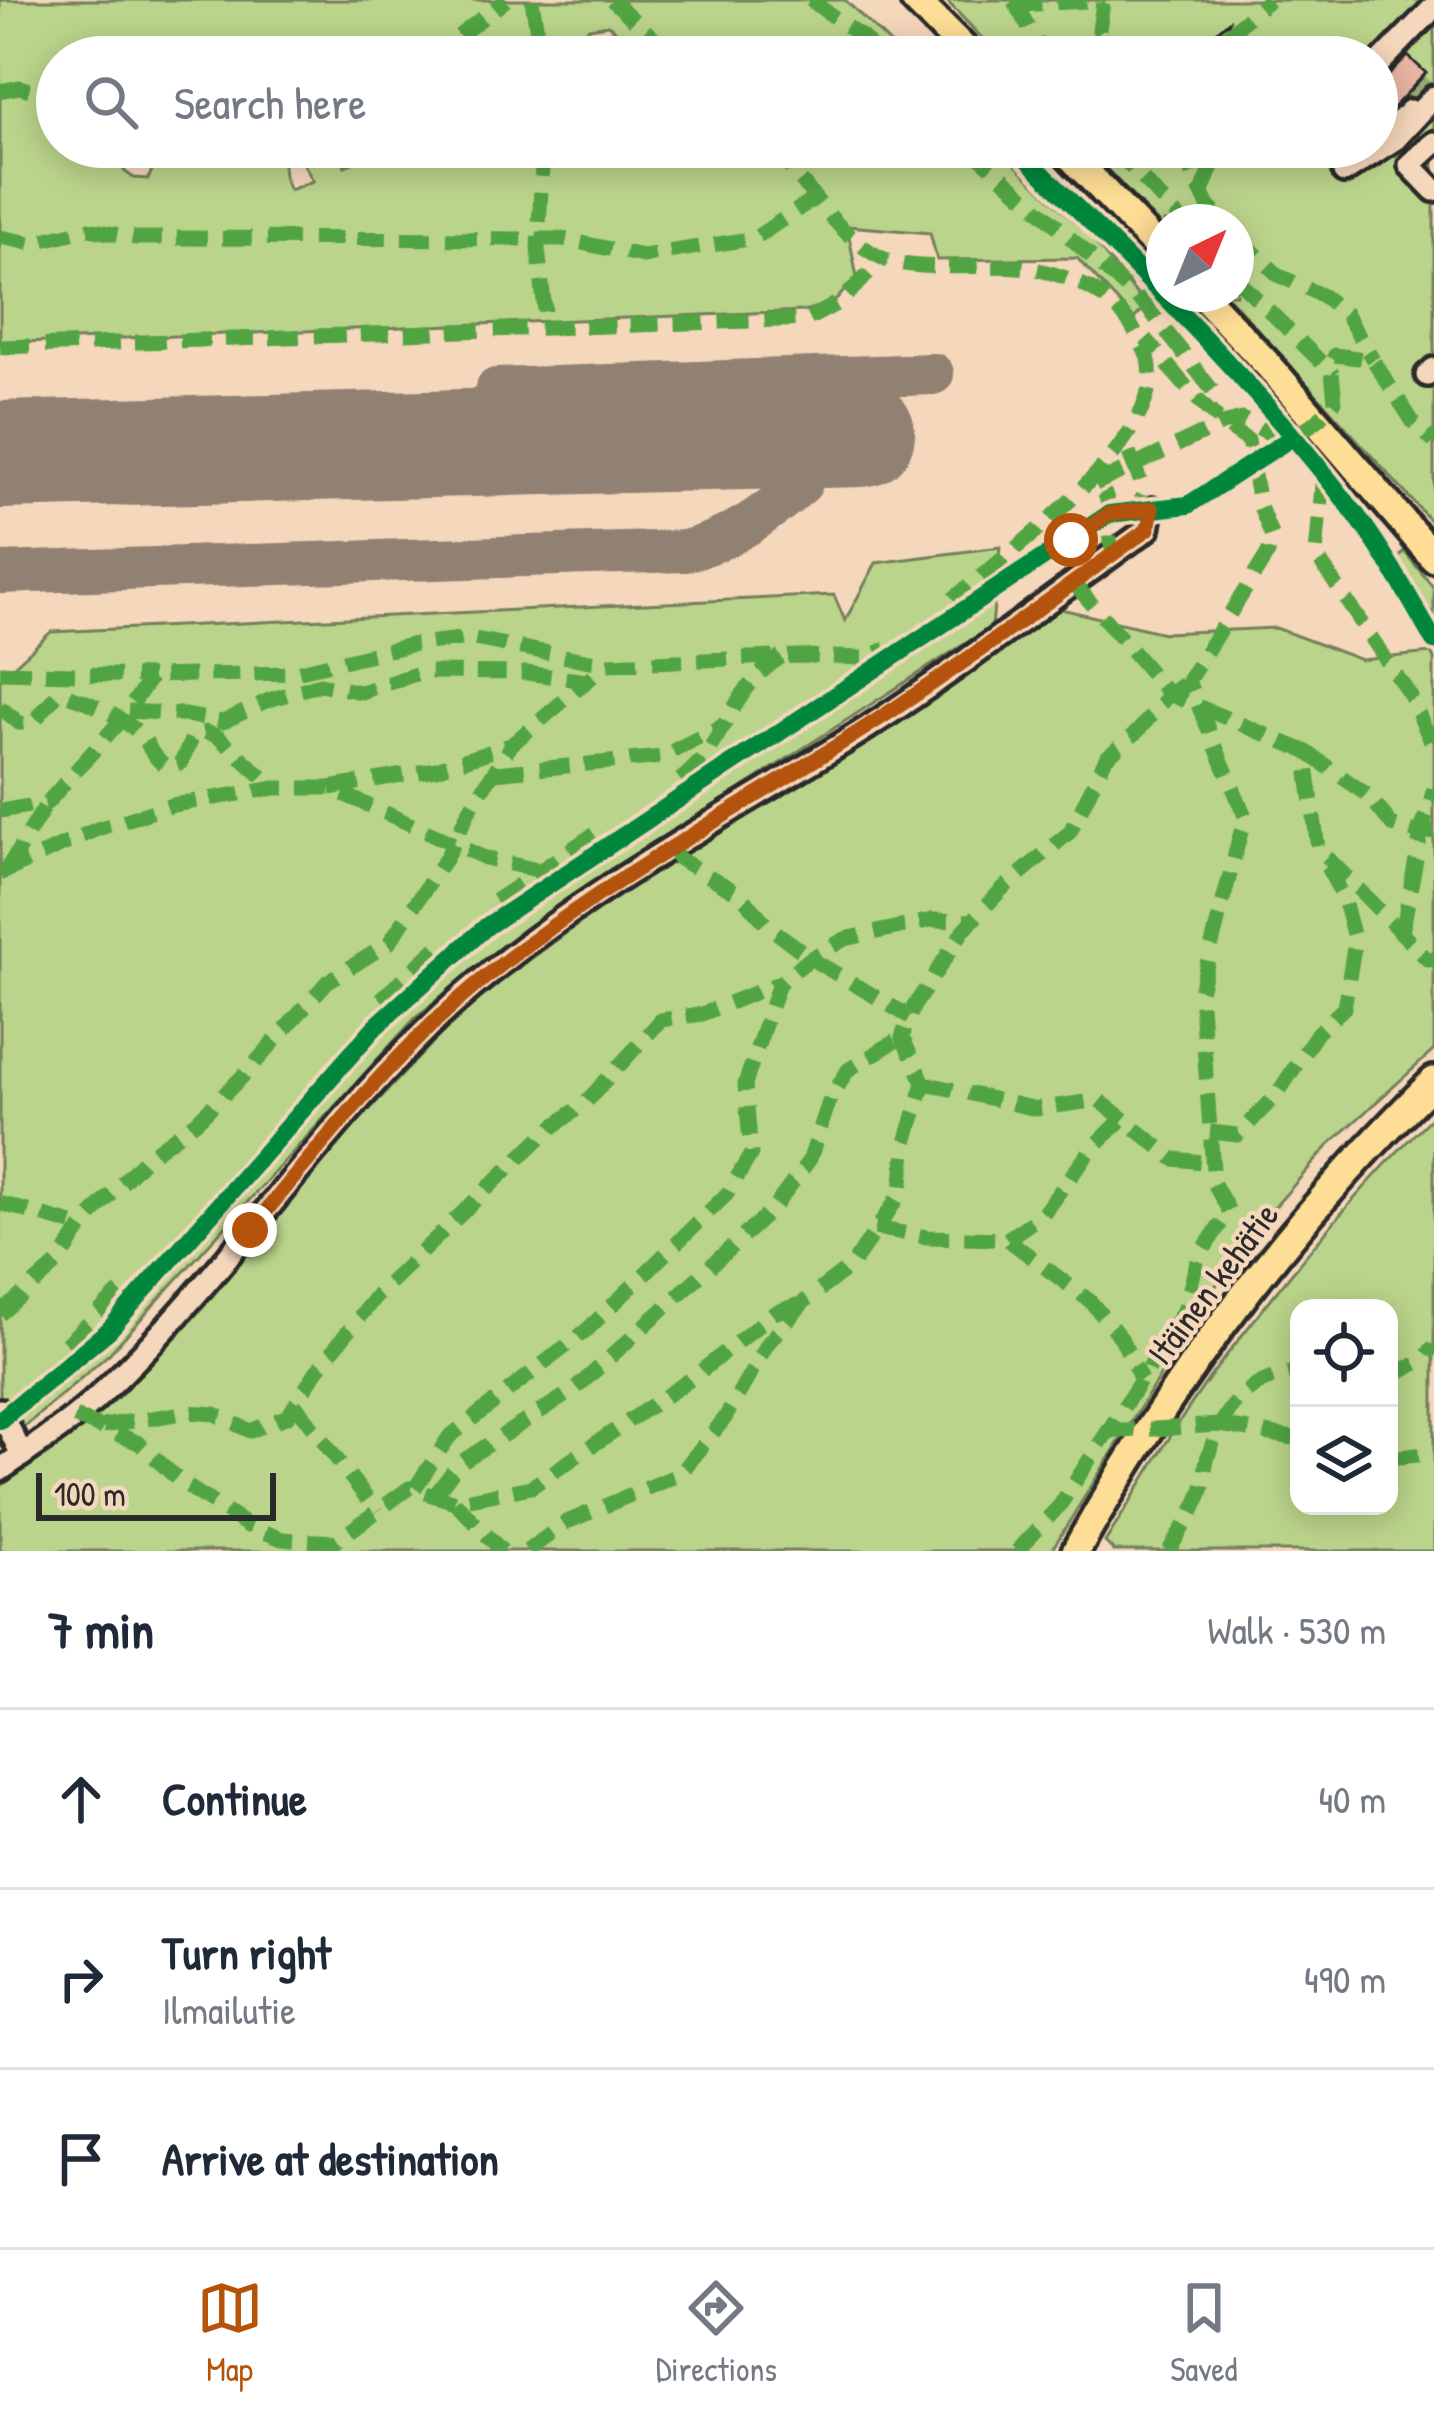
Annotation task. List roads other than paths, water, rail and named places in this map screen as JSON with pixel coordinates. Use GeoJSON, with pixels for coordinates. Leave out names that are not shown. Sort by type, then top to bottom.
{"type":"FeatureCollection","features":[{"type":"Feature","properties":{"kind":"main road"},"geometry":{"type":"LineString","coordinates":[[915,0],[951,36]]}},
{"type":"Feature","properties":{"kind":"main road"},"geometry":{"type":"LineString","coordinates":[[1082,168],[1146,235]]}},
{"type":"Feature","properties":{"kind":"main road"},"geometry":{"type":"LineString","coordinates":[[1218,312],[1434,558]]}},
{"type":"Feature","properties":{"kind":"main road","name":"Itäinen kehätie"},"geometry":{"type":"LineString","coordinates":[[1076,1551],[1147,1431],[1222,1324],[1322,1201],[1434,1081]]}},
{"type":"Feature","properties":{"kind":"street"},"geometry":{"type":"LineString","coordinates":[[1398,42],[1431,3]]}},
{"type":"Feature","properties":{"kind":"street"},"geometry":{"type":"LineString","coordinates":[[1398,124],[1434,86]]}},
{"type":"Feature","properties":{"kind":"street"},"geometry":{"type":"LineString","coordinates":[[1398,133],[1434,97]]}},
{"type":"Feature","properties":{"kind":"street"},"geometry":{"type":"LineString","coordinates":[[1410,165],[1434,143]]}},
{"type":"Feature","properties":{"kind":"street"},"geometry":{"type":"LineString","coordinates":[[1398,156],[1434,187]]}},
{"type":"Feature","properties":{"kind":"street"},"geometry":{"type":"LineString","coordinates":[[1344,172],[1350,168]]}},
{"type":"Feature","properties":{"kind":"street"},"geometry":{"type":"LineString","coordinates":[[0,1470],[103,1392],[375,1083],[491,972],[619,882],[973,656],[1148,529],[1152,509]]}},
{"type":"Feature","properties":{"kind":"street"},"geometry":{"type":"LineString","coordinates":[[0,1410],[22,1455]]}}]}
